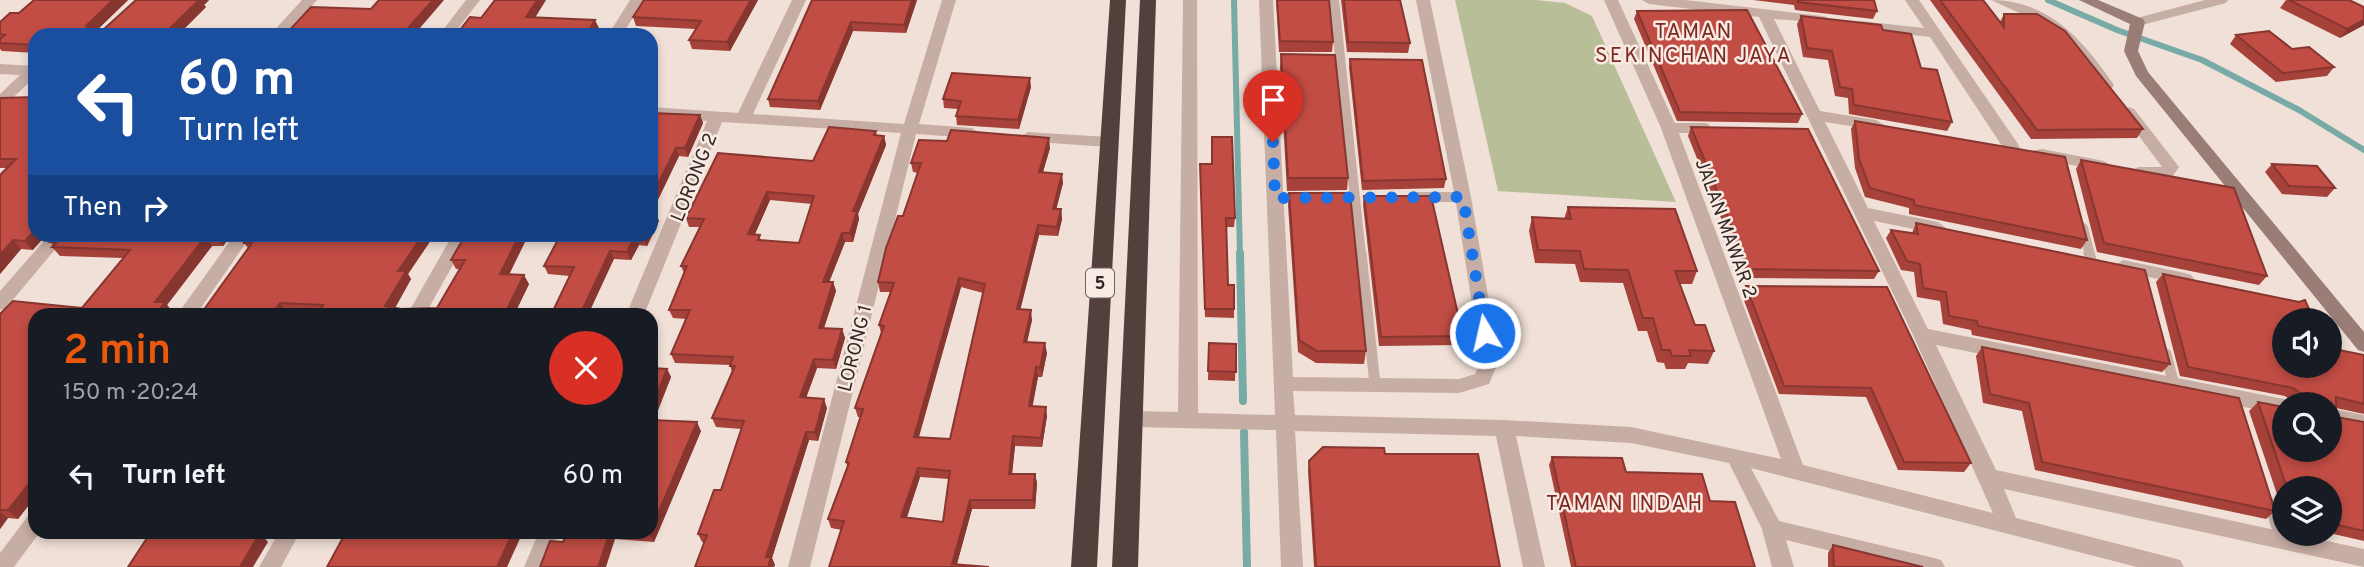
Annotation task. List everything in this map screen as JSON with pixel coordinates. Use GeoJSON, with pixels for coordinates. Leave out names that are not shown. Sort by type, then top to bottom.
{"type":"FeatureCollection","features":[{"type":"Feature","properties":{"kind":"highway","name":"5"},"geometry":{"type":"LineString","coordinates":[[1084,567],[1118,0]]}},
{"type":"Feature","properties":{"kind":"highway","name":"5"},"geometry":{"type":"LineString","coordinates":[[1125,567],[1148,0]]}},
{"type":"Feature","properties":{"kind":"street"},"geometry":{"type":"LineString","coordinates":[[284,28],[310,0]]}},
{"type":"Feature","properties":{"kind":"street"},"geometry":{"type":"LineString","coordinates":[[451,28],[473,0]]}},
{"type":"Feature","properties":{"kind":"street"},"geometry":{"type":"LineString","coordinates":[[619,28],[637,0]]}},
{"type":"Feature","properties":{"kind":"street"},"geometry":{"type":"LineString","coordinates":[[743,118],[799,0]]}},
{"type":"Feature","properties":{"kind":"street","name":"LORONG 1"},"geometry":{"type":"LineString","coordinates":[[799,567],[910,129],[949,0]]}},
{"type":"Feature","properties":{"kind":"street"},"geometry":{"type":"LineString","coordinates":[[1188,421],[1191,0]]}},
{"type":"Feature","properties":{"kind":"street"},"geometry":{"type":"LineString","coordinates":[[1266,0],[1276,59],[1282,198],[1283,384],[1292,567]]}},
{"type":"Feature","properties":{"kind":"street"},"geometry":{"type":"LineString","coordinates":[[1283,384],[1459,386],[1482,379],[1490,360],[1463,197],[1427,60],[1423,0]]}},
{"type":"Feature","properties":{"kind":"street","name":"JALAN MAWAR 2"},"geometry":{"type":"LineString","coordinates":[[1611,0],[1669,128],[1732,286],[1796,473]]}},
{"type":"Feature","properties":{"kind":"street"},"geometry":{"type":"LineString","coordinates":[[1648,0],[1933,33]]}},
{"type":"Feature","properties":{"kind":"street"},"geometry":{"type":"LineString","coordinates":[[1912,0],[2011,148]]}},
{"type":"Feature","properties":{"kind":"street"},"geometry":{"type":"LineString","coordinates":[[1985,144],[2011,148],[2067,165],[2156,175],[2166,173],[2171,167],[2070,37],[2026,10],[1998,0]]}},
{"type":"Feature","properties":{"kind":"street"},"geometry":{"type":"LineString","coordinates":[[2086,0],[2137,28],[2221,0]]}},
{"type":"Feature","properties":{"kind":"street"},"geometry":{"type":"LineString","coordinates":[[1764,13],[1815,125],[1863,213],[1892,288],[1922,335],[1989,477],[2009,527]]}},
{"type":"Feature","properties":{"kind":"street"},"geometry":{"type":"LineString","coordinates":[[2137,28],[2131,43],[2134,60],[2169,108],[2364,345]]}},
{"type":"Feature","properties":{"kind":"street"},"geometry":{"type":"LineString","coordinates":[[0,69],[28,71]]}},
{"type":"Feature","properties":{"kind":"street"},"geometry":{"type":"LineString","coordinates":[[0,102],[28,76]]}},
{"type":"Feature","properties":{"kind":"street"},"geometry":{"type":"LineString","coordinates":[[658,112],[989,134]]}},
{"type":"Feature","properties":{"kind":"street","name":"LORONG 2"},"geometry":{"type":"LineString","coordinates":[[638,308],[717,116]]}},
{"type":"Feature","properties":{"kind":"street"},"geometry":{"type":"LineString","coordinates":[[1815,125],[1893,128]]}},
{"type":"Feature","properties":{"kind":"street"},"geometry":{"type":"LineString","coordinates":[[1016,136],[1108,142]]}},
{"type":"Feature","properties":{"kind":"street"},"geometry":{"type":"LineString","coordinates":[[1863,213],[1957,232]]}},
{"type":"Feature","properties":{"kind":"street"},"geometry":{"type":"LineString","coordinates":[[0,303],[53,242]]}},
{"type":"Feature","properties":{"kind":"street"},"geometry":{"type":"LineString","coordinates":[[191,308],[238,242]]}},
{"type":"Feature","properties":{"kind":"street"},"geometry":{"type":"LineString","coordinates":[[420,308],[457,242]]}},
{"type":"Feature","properties":{"kind":"street"},"geometry":{"type":"LineString","coordinates":[[2085,258],[2146,277],[2197,281]]}},
{"type":"Feature","properties":{"kind":"street"},"geometry":{"type":"LineString","coordinates":[[1922,335],[2174,385],[2238,404],[2272,406]]}},
{"type":"Feature","properties":{"kind":"street"},"geometry":{"type":"LineString","coordinates":[[1131,419],[1504,428],[1631,435],[1735,456],[2173,567]]}},
{"type":"Feature","properties":{"kind":"street"},"geometry":{"type":"LineString","coordinates":[[2342,419],[2364,423]]}},
{"type":"Feature","properties":{"kind":"street"},"geometry":{"type":"LineString","coordinates":[[1504,428],[1534,567]]}},
{"type":"Feature","properties":{"kind":"street"},"geometry":{"type":"LineString","coordinates":[[1735,456],[1772,528],[1783,567]]}},
{"type":"Feature","properties":{"kind":"street"},"geometry":{"type":"LineString","coordinates":[[1989,477],[2272,537]]}},
{"type":"Feature","properties":{"kind":"street"},"geometry":{"type":"LineString","coordinates":[[1772,528],[1934,567]]}},
{"type":"Feature","properties":{"kind":"street"},"geometry":{"type":"LineString","coordinates":[[2,567],[28,532]]}},
{"type":"Feature","properties":{"kind":"street"},"geometry":{"type":"LineString","coordinates":[[270,567],[286,539]]}},
{"type":"Feature","properties":{"kind":"street"},"geometry":{"type":"LineString","coordinates":[[535,567],[546,539]]}},
{"type":"Feature","properties":{"kind":"street"},"geometry":{"type":"LineString","coordinates":[[2312,546],[2364,558]]}},
{"type":"Feature","properties":{"kind":"lane"},"geometry":{"type":"LineString","coordinates":[[1334,0],[1375,385]]}},
{"type":"Feature","properties":{"kind":"lane"},"geometry":{"type":"LineString","coordinates":[[1329,60],[1354,60]]}},
{"type":"Feature","properties":{"kind":"lane"},"geometry":{"type":"LineString","coordinates":[[1669,128],[1711,128]]}},
{"type":"Feature","properties":{"kind":"lane"},"geometry":{"type":"LineString","coordinates":[[1409,197],[1463,197]]}},
{"type":"Feature","properties":{"kind":"lane"},"geometry":{"type":"LineString","coordinates":[[1342,198],[1369,198]]}},
{"type":"Feature","properties":{"kind":"lane"},"geometry":{"type":"LineString","coordinates":[[2082,222],[2085,258]]}},
{"type":"Feature","properties":{"kind":"lane"},"geometry":{"type":"LineString","coordinates":[[2164,347],[2174,385]]}},
{"type":"Feature","properties":{"kind":"lane"},"geometry":{"type":"LineString","coordinates":[[2264,488],[2272,512]]}},
{"type":"Feature","properties":{"kind":"green space"},"geometry":{"type":"Polygon","coordinates":[[[1455,0],[1536,0],[1565,3],[1592,16],[1676,202],[1498,191],[1455,0]]]}},
{"type":"Feature","properties":{"kind":"building"},"geometry":{"type":"Polygon","coordinates":[[[34,0],[113,0],[86,26],[87,28],[28,28],[28,45],[0,43],[0,39],[5,35],[0,34],[0,22],[10,13],[19,13],[34,0]]]}},
{"type":"Feature","properties":{"kind":"building"},"geometry":{"type":"Polygon","coordinates":[[[136,0],[199,0],[170,28],[105,28],[136,0]]]}},
{"type":"Feature","properties":{"kind":"building"},"geometry":{"type":"Polygon","coordinates":[[[379,0],[433,0],[408,28],[292,28],[311,7],[371,9],[379,0]]]}},
{"type":"Feature","properties":{"kind":"building"},"geometry":{"type":"Polygon","coordinates":[[[495,0],[537,0],[526,17],[595,20],[590,28],[461,28],[470,17],[481,18],[495,0]]]}},
{"type":"Feature","properties":{"kind":"building"},"geometry":{"type":"Polygon","coordinates":[[[644,0],[751,0],[727,42],[689,40],[701,21],[633,17],[644,0]]]}},
{"type":"Feature","properties":{"kind":"building"},"geometry":{"type":"Polygon","coordinates":[[[812,0],[912,0],[904,25],[851,22],[818,101],[768,99],[812,0]]]}},
{"type":"Feature","properties":{"kind":"building"},"geometry":{"type":"Polygon","coordinates":[[[1277,0],[1329,0],[1333,42],[1280,41],[1277,0]]]}},
{"type":"Feature","properties":{"kind":"building"},"geometry":{"type":"Polygon","coordinates":[[[1344,0],[1400,0],[1410,43],[1348,42],[1344,0]]]}},
{"type":"Feature","properties":{"kind":"building"},"geometry":{"type":"Polygon","coordinates":[[[1874,0],[1877,11],[1798,2],[1874,0]]]}},
{"type":"Feature","properties":{"kind":"building"},"geometry":{"type":"Polygon","coordinates":[[[1940,0],[1983,0],[2004,27],[2004,14],[2037,14],[2065,31],[2143,129],[2037,130],[1940,0]]]}},
{"type":"Feature","properties":{"kind":"building"},"geometry":{"type":"Polygon","coordinates":[[[2289,0],[2349,0],[2364,7],[2364,20],[2347,29],[2289,0]]]}},
{"type":"Feature","properties":{"kind":"building"},"geometry":{"type":"Polygon","coordinates":[[[1747,10],[1802,114],[1680,112],[1637,11],[1747,10]]]}},
{"type":"Feature","properties":{"kind":"building"},"geometry":{"type":"Polygon","coordinates":[[[1801,16],[1881,25],[1883,30],[1911,34],[1921,68],[1937,70],[1952,122],[1854,105],[1852,89],[1840,87],[1832,51],[1807,48],[1801,16]]]}},
{"type":"Feature","properties":{"kind":"building"},"geometry":{"type":"Polygon","coordinates":[[[2269,31],[2292,49],[2309,47],[2334,67],[2283,73],[2236,35],[2269,31]]]}},
{"type":"Feature","properties":{"kind":"building"},"geometry":{"type":"Polygon","coordinates":[[[1281,54],[1335,55],[1348,178],[1288,178],[1281,54]]]}},
{"type":"Feature","properties":{"kind":"building"},"geometry":{"type":"Polygon","coordinates":[[[1350,59],[1422,60],[1446,179],[1363,181],[1350,59]]]}},
{"type":"Feature","properties":{"kind":"building"},"geometry":{"type":"Polygon","coordinates":[[[952,73],[1030,78],[1018,120],[956,116],[961,101],[943,99],[952,73]]]}},
{"type":"Feature","properties":{"kind":"building"},"geometry":{"type":"Polygon","coordinates":[[[28,97],[28,238],[25,241],[13,240],[0,255],[0,175],[16,159],[0,159],[0,98],[28,97]]]}},
{"type":"Feature","properties":{"kind":"building"},"geometry":{"type":"Polygon","coordinates":[[[658,113],[700,115],[685,148],[676,148],[658,184],[658,113]]]}},
{"type":"Feature","properties":{"kind":"building"},"geometry":{"type":"Polygon","coordinates":[[[1855,121],[2065,157],[2087,240],[1914,205],[1914,200],[1870,188],[1859,159],[1855,121]]]}},
{"type":"Feature","properties":{"kind":"building"},"geometry":{"type":"Polygon","coordinates":[[[829,127],[876,131],[874,135],[884,136],[853,211],[857,211],[850,233],[842,233],[823,282],[833,282],[819,328],[842,329],[833,360],[814,359],[800,397],[824,399],[815,432],[806,432],[766,557],[771,557],[768,567],[695,567],[707,535],[698,534],[714,490],[721,490],[744,421],[712,418],[735,366],[730,366],[733,357],[671,354],[690,310],[669,310],[687,266],[681,266],[704,219],[686,218],[718,153],[813,161],[829,127]],[[767,192],[748,234],[760,235],[758,240],[799,243],[814,196],[767,192]]]}},
{"type":"Feature","properties":{"kind":"building"},"geometry":{"type":"Polygon","coordinates":[[[1691,127],[1808,129],[1879,271],[1749,269],[1691,127]]]}},
{"type":"Feature","properties":{"kind":"building"},"geometry":{"type":"Polygon","coordinates":[[[951,130],[1049,138],[1039,172],[1062,174],[1053,209],[1061,209],[1057,227],[1038,225],[1017,309],[1031,310],[1024,342],[1045,343],[1040,368],[1036,367],[1029,406],[1046,407],[1041,438],[1013,436],[1009,474],[1035,474],[1033,500],[970,500],[952,564],[989,567],[829,567],[844,521],[828,519],[849,463],[846,462],[863,409],[855,408],[884,326],[879,325],[894,283],[878,282],[886,248],[898,216],[903,216],[921,163],[911,163],[919,140],[947,141],[951,130]],[[959,278],[914,437],[950,439],[985,284],[959,278]],[[918,468],[901,517],[943,522],[950,471],[918,468]]]}},
{"type":"Feature","properties":{"kind":"building"},"geometry":{"type":"Polygon","coordinates":[[[1212,137],[1232,137],[1235,218],[1226,218],[1228,285],[1234,285],[1234,309],[1205,309],[1200,164],[1212,164],[1212,137]]]}},
{"type":"Feature","properties":{"kind":"building"},"geometry":{"type":"Polygon","coordinates":[[[2081,160],[2234,188],[2267,276],[2104,243],[2081,160]]]}},
{"type":"Feature","properties":{"kind":"building"},"geometry":{"type":"Polygon","coordinates":[[[2272,164],[2317,166],[2335,188],[2289,186],[2272,164]]]}},
{"type":"Feature","properties":{"kind":"building"},"geometry":{"type":"Polygon","coordinates":[[[1289,193],[1350,193],[1366,351],[1317,351],[1299,340],[1289,193]]]}},
{"type":"Feature","properties":{"kind":"building"},"geometry":{"type":"Polygon","coordinates":[[[1364,196],[1431,196],[1463,336],[1381,337],[1364,196]]]}},
{"type":"Feature","properties":{"kind":"building"},"geometry":{"type":"Polygon","coordinates":[[[1568,207],[1675,209],[1697,271],[1675,271],[1695,325],[1705,325],[1714,351],[1689,350],[1691,356],[1672,356],[1670,350],[1662,350],[1653,318],[1643,318],[1628,270],[1584,269],[1580,251],[1538,250],[1532,217],[1571,219],[1568,207]]]}},
{"type":"Feature","properties":{"kind":"building"},"geometry":{"type":"Polygon","coordinates":[[[1916,223],[2145,270],[2170,364],[1978,326],[1977,321],[1949,316],[1946,292],[1923,288],[1920,264],[1907,261],[1891,230],[1918,234],[1916,223]]]}},
{"type":"Feature","properties":{"kind":"building"},"geometry":{"type":"Polygon","coordinates":[[[57,242],[201,242],[155,302],[165,302],[160,308],[82,308],[130,250],[52,247],[57,242]]]}},
{"type":"Feature","properties":{"kind":"building"},"geometry":{"type":"Polygon","coordinates":[[[418,242],[398,271],[406,271],[385,306],[396,308],[321,308],[323,305],[280,303],[277,308],[205,308],[252,243],[244,243],[418,242]]]}},
{"type":"Feature","properties":{"kind":"building"},"geometry":{"type":"Polygon","coordinates":[[[461,242],[516,242],[500,274],[524,275],[508,308],[437,308],[465,260],[451,260],[461,242]]]}},
{"type":"Feature","properties":{"kind":"building"},"geometry":{"type":"Polygon","coordinates":[[[557,242],[632,242],[627,252],[610,251],[583,308],[554,308],[574,267],[544,266],[557,242]]]}},
{"type":"Feature","properties":{"kind":"building"},"geometry":{"type":"Polygon","coordinates":[[[2163,274],[2299,302],[2305,300],[2309,308],[2272,308],[2272,378],[2342,378],[2342,351],[2364,355],[2364,404],[2342,398],[2342,392],[2299,392],[2293,388],[2188,367],[2163,274]]]}},
{"type":"Feature","properties":{"kind":"building"},"geometry":{"type":"Polygon","coordinates":[[[1746,286],[1887,287],[1971,463],[1904,462],[1871,388],[1784,386],[1746,286]]]}},
{"type":"Feature","properties":{"kind":"building"},"geometry":{"type":"Polygon","coordinates":[[[13,301],[82,308],[28,308],[28,485],[8,510],[0,510],[0,314],[13,301]]]}},
{"type":"Feature","properties":{"kind":"building"},"geometry":{"type":"Polygon","coordinates":[[[1209,343],[1236,344],[1236,372],[1208,371],[1209,343]]]}},
{"type":"Feature","properties":{"kind":"building"},"geometry":{"type":"Polygon","coordinates":[[[1982,347],[2239,398],[2272,502],[2272,510],[2042,462],[2029,403],[1990,394],[1982,347]]]}},
{"type":"Feature","properties":{"kind":"building"},"geometry":{"type":"Polygon","coordinates":[[[658,368],[667,369],[658,392],[658,368]]]}},
{"type":"Feature","properties":{"kind":"building"},"geometry":{"type":"Polygon","coordinates":[[[2258,402],[2272,405],[2272,444],[2258,402]]]}},
{"type":"Feature","properties":{"kind":"building"},"geometry":{"type":"Polygon","coordinates":[[[2342,418],[2364,422],[2364,531],[2342,526],[2342,476],[2283,476],[2278,462],[2342,462],[2342,418]]]}},
{"type":"Feature","properties":{"kind":"building"},"geometry":{"type":"Polygon","coordinates":[[[658,420],[697,422],[658,514],[658,420]]]}},
{"type":"Feature","properties":{"kind":"building"},"geometry":{"type":"Polygon","coordinates":[[[1323,447],[1384,448],[1385,454],[1478,454],[1500,567],[1316,567],[1309,461],[1323,447]]]}},
{"type":"Feature","properties":{"kind":"building"},"geometry":{"type":"Polygon","coordinates":[[[1552,457],[1622,458],[1626,472],[1702,474],[1710,501],[1735,502],[1755,567],[1576,567],[1552,457]]]}},
{"type":"Feature","properties":{"kind":"building"},"geometry":{"type":"Polygon","coordinates":[[[146,539],[256,539],[240,567],[128,567],[146,539]]]}},
{"type":"Feature","properties":{"kind":"building"},"geometry":{"type":"Polygon","coordinates":[[[342,539],[510,539],[497,567],[327,567],[342,539]]]}},
{"type":"Feature","properties":{"kind":"building"},"geometry":{"type":"Polygon","coordinates":[[[564,539],[608,539],[598,567],[540,567],[550,541],[563,542],[564,539]]]}},
{"type":"Feature","properties":{"kind":"building"},"geometry":{"type":"Polygon","coordinates":[[[1833,545],[1923,567],[1834,567],[1833,545]]]}},
{"type":"Feature","properties":{"kind":"waterway"},"geometry":{"type":"LineString","coordinates":[[1234,0],[1240,255]]}},
{"type":"Feature","properties":{"kind":"waterway"},"geometry":{"type":"LineString","coordinates":[[2048,0],[2117,30],[2202,60],[2299,110],[2364,150]]}},
{"type":"Feature","properties":{"kind":"waterway"},"geometry":{"type":"LineString","coordinates":[[1240,253],[1243,401]]}},
{"type":"Feature","properties":{"kind":"waterway"},"geometry":{"type":"LineString","coordinates":[[1244,432],[1247,567]]}},
{"type":"Feature","properties":{"kind":"district","name":"TAMAN SEKINCHAN JAYA"},"geometry":{"type":"Point","coordinates":[1694,43]}},
{"type":"Feature","properties":{"kind":"district","name":"TAMAN INDAH"},"geometry":{"type":"Point","coordinates":[1625,503]}},
{"type":"Feature","properties":{"kind":"route"},"geometry":{"type":"LineString","coordinates":[[1273,142],[1275,198],[1463,197],[1485,333]]}}]}
